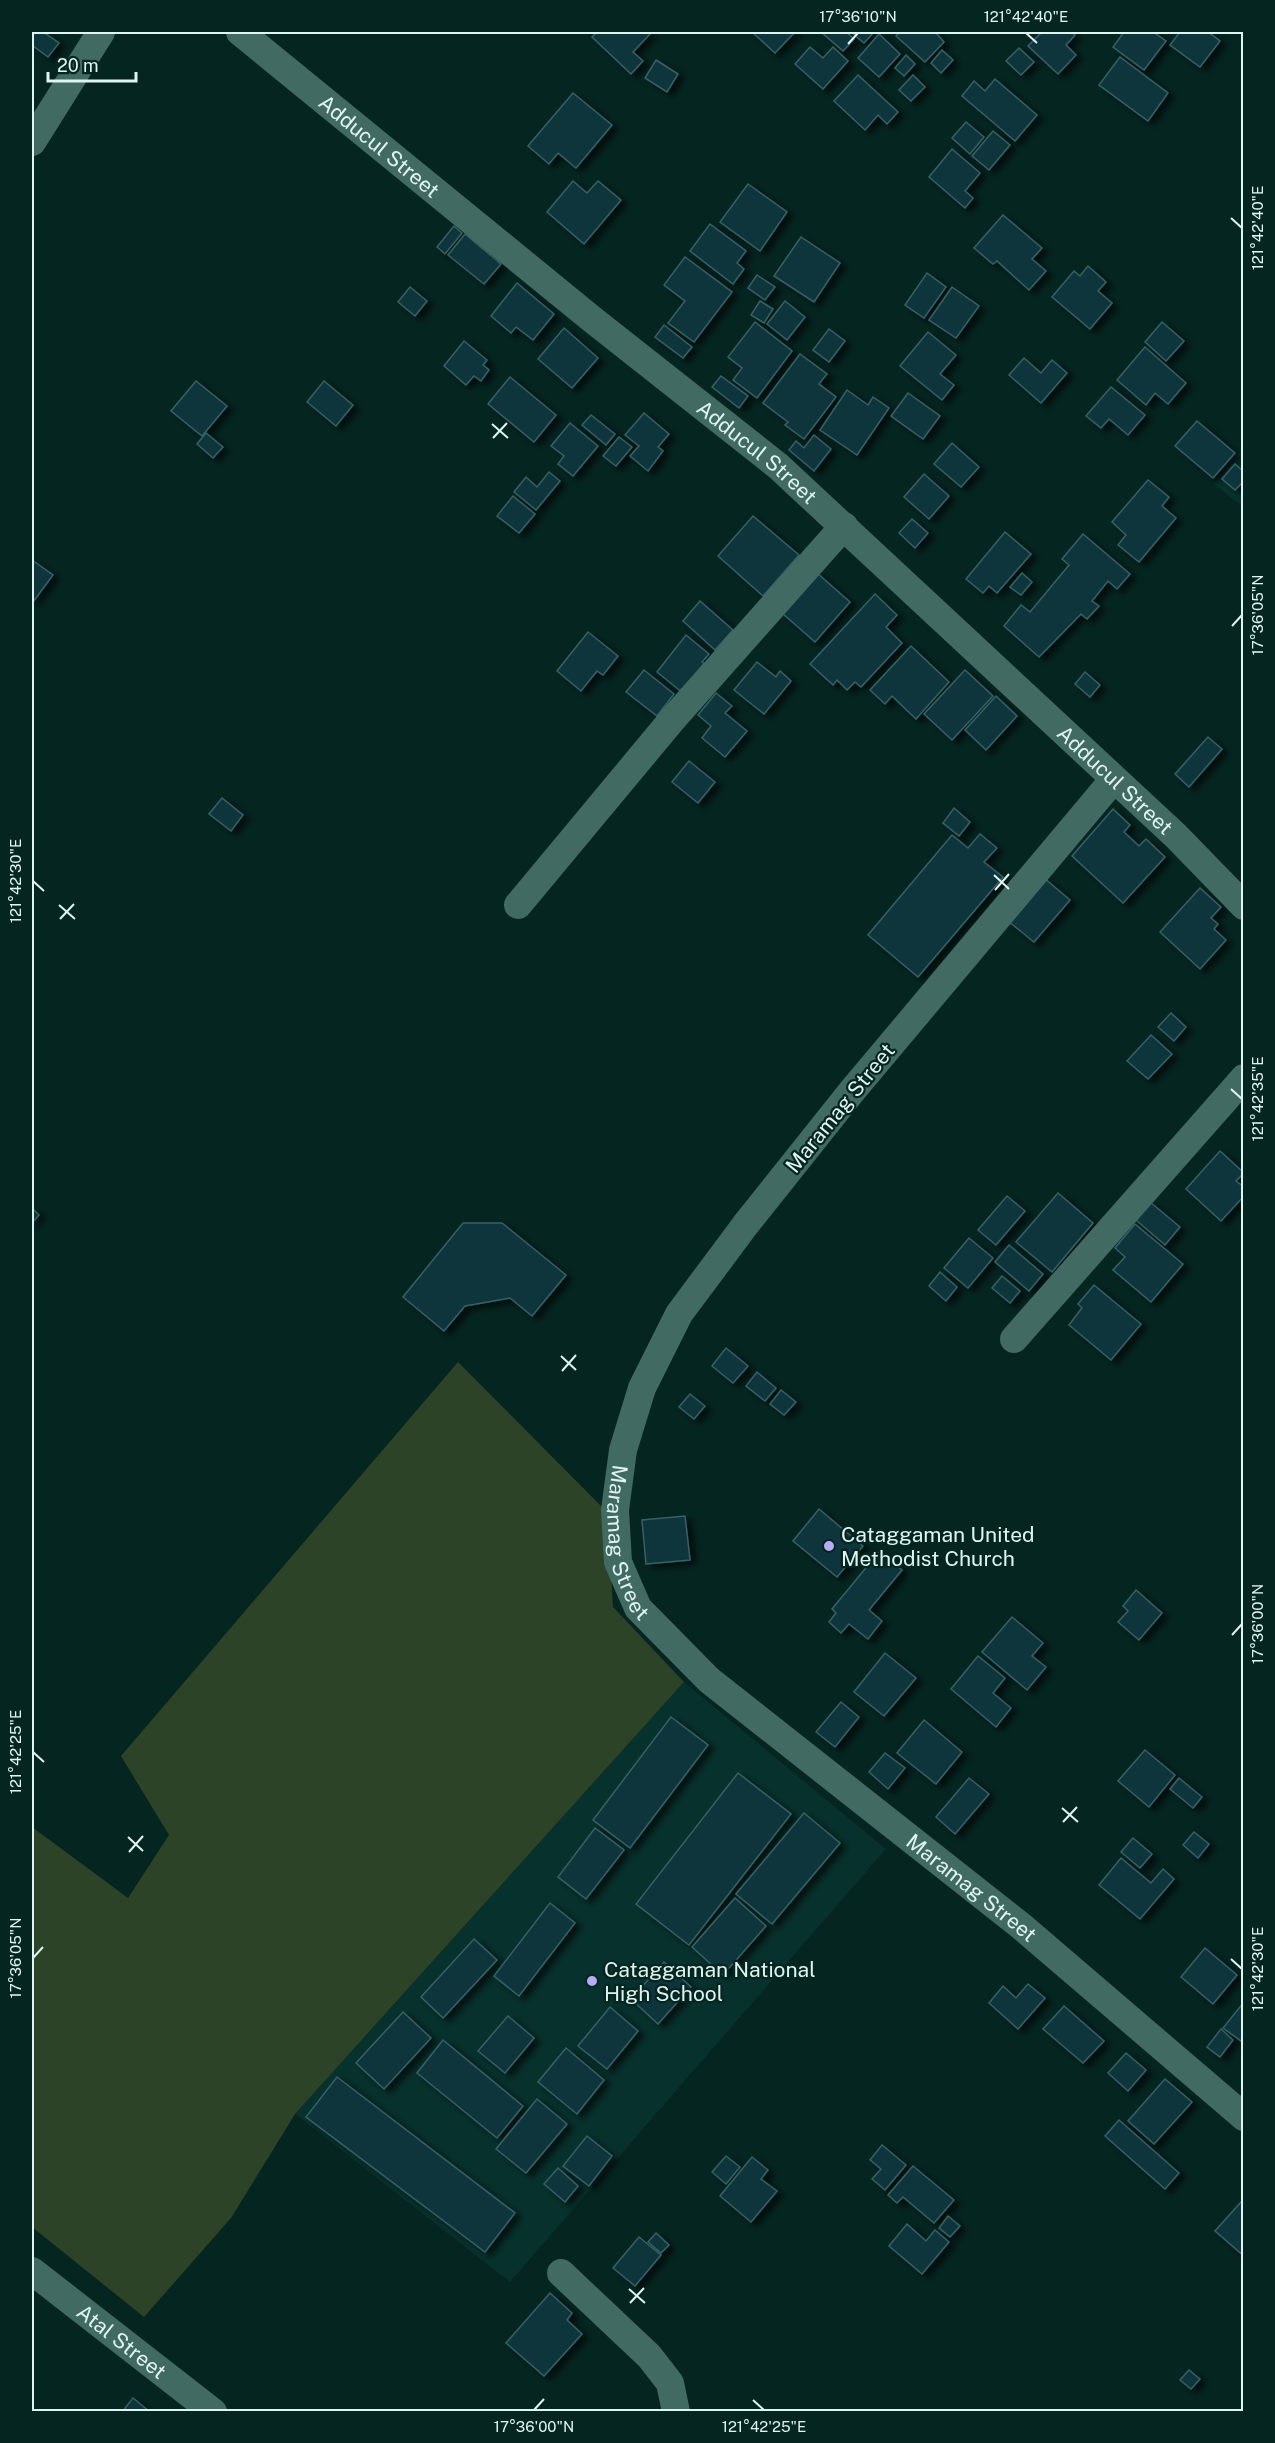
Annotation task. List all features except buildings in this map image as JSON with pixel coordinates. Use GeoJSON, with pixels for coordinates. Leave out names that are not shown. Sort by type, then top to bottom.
{"type":"FeatureCollection","features":[{"type":"Feature","properties":{"kind":"street"},"geometry":{"type":"LineString","coordinates":[[32,142],[101,32]]}},
{"type":"Feature","properties":{"kind":"street","name":"Adducul Street"},"geometry":{"type":"LineString","coordinates":[[240,32],[593,320],[778,466],[1176,836],[1244,906]]}},
{"type":"Feature","properties":{"kind":"street"},"geometry":{"type":"LineString","coordinates":[[518,904],[671,721],[843,526]]}},
{"type":"Feature","properties":{"kind":"street","name":"Maramag Street"},"geometry":{"type":"LineString","coordinates":[[1114,779],[852,1092],[746,1224],[679,1314],[642,1389],[623,1450],[615,1510],[618,1562],[638,1608],[709,1680],[1021,1926],[1244,2116]]}},
{"type":"Feature","properties":{"kind":"street"},"geometry":{"type":"LineString","coordinates":[[1014,1339],[1244,1078]]}},
{"type":"Feature","properties":{"kind":"street","name":"Atal Street"},"geometry":{"type":"LineString","coordinates":[[32,2271],[213,2412]]}},
{"type":"Feature","properties":{"kind":"street"},"geometry":{"type":"LineString","coordinates":[[561,2273],[649,2356],[670,2383],[676,2412]]}},
{"type":"Feature","properties":{"kind":"shaded area"},"geometry":{"type":"Polygon","coordinates":[[[1243,448],[1243,507],[1214,484],[1243,448]]]}},
{"type":"Feature","properties":{"kind":"shaded area"},"geometry":{"type":"Polygon","coordinates":[[[458,1362],[607,1512],[613,1607],[684,1682],[295,2114],[231,2218],[144,2317],[32,2227],[32,1827],[128,1898],[169,1835],[121,1756],[458,1362]]]}},
{"type":"Feature","properties":{"kind":"shaded area","name":"Cataggaman National High School"},"geometry":{"type":"Polygon","coordinates":[[[684,1682],[886,1849],[510,2282],[295,2114],[684,1682]]]}},
{"type":"Feature","properties":{"kind":"place","name":"Cataggaman United Methodist Church"},"geometry":{"type":"Point","coordinates":[829,1546]}},
{"type":"Feature","properties":{"kind":"place","name":"Cataggaman National High School"},"geometry":{"type":"Point","coordinates":[592,1981]}}]}
